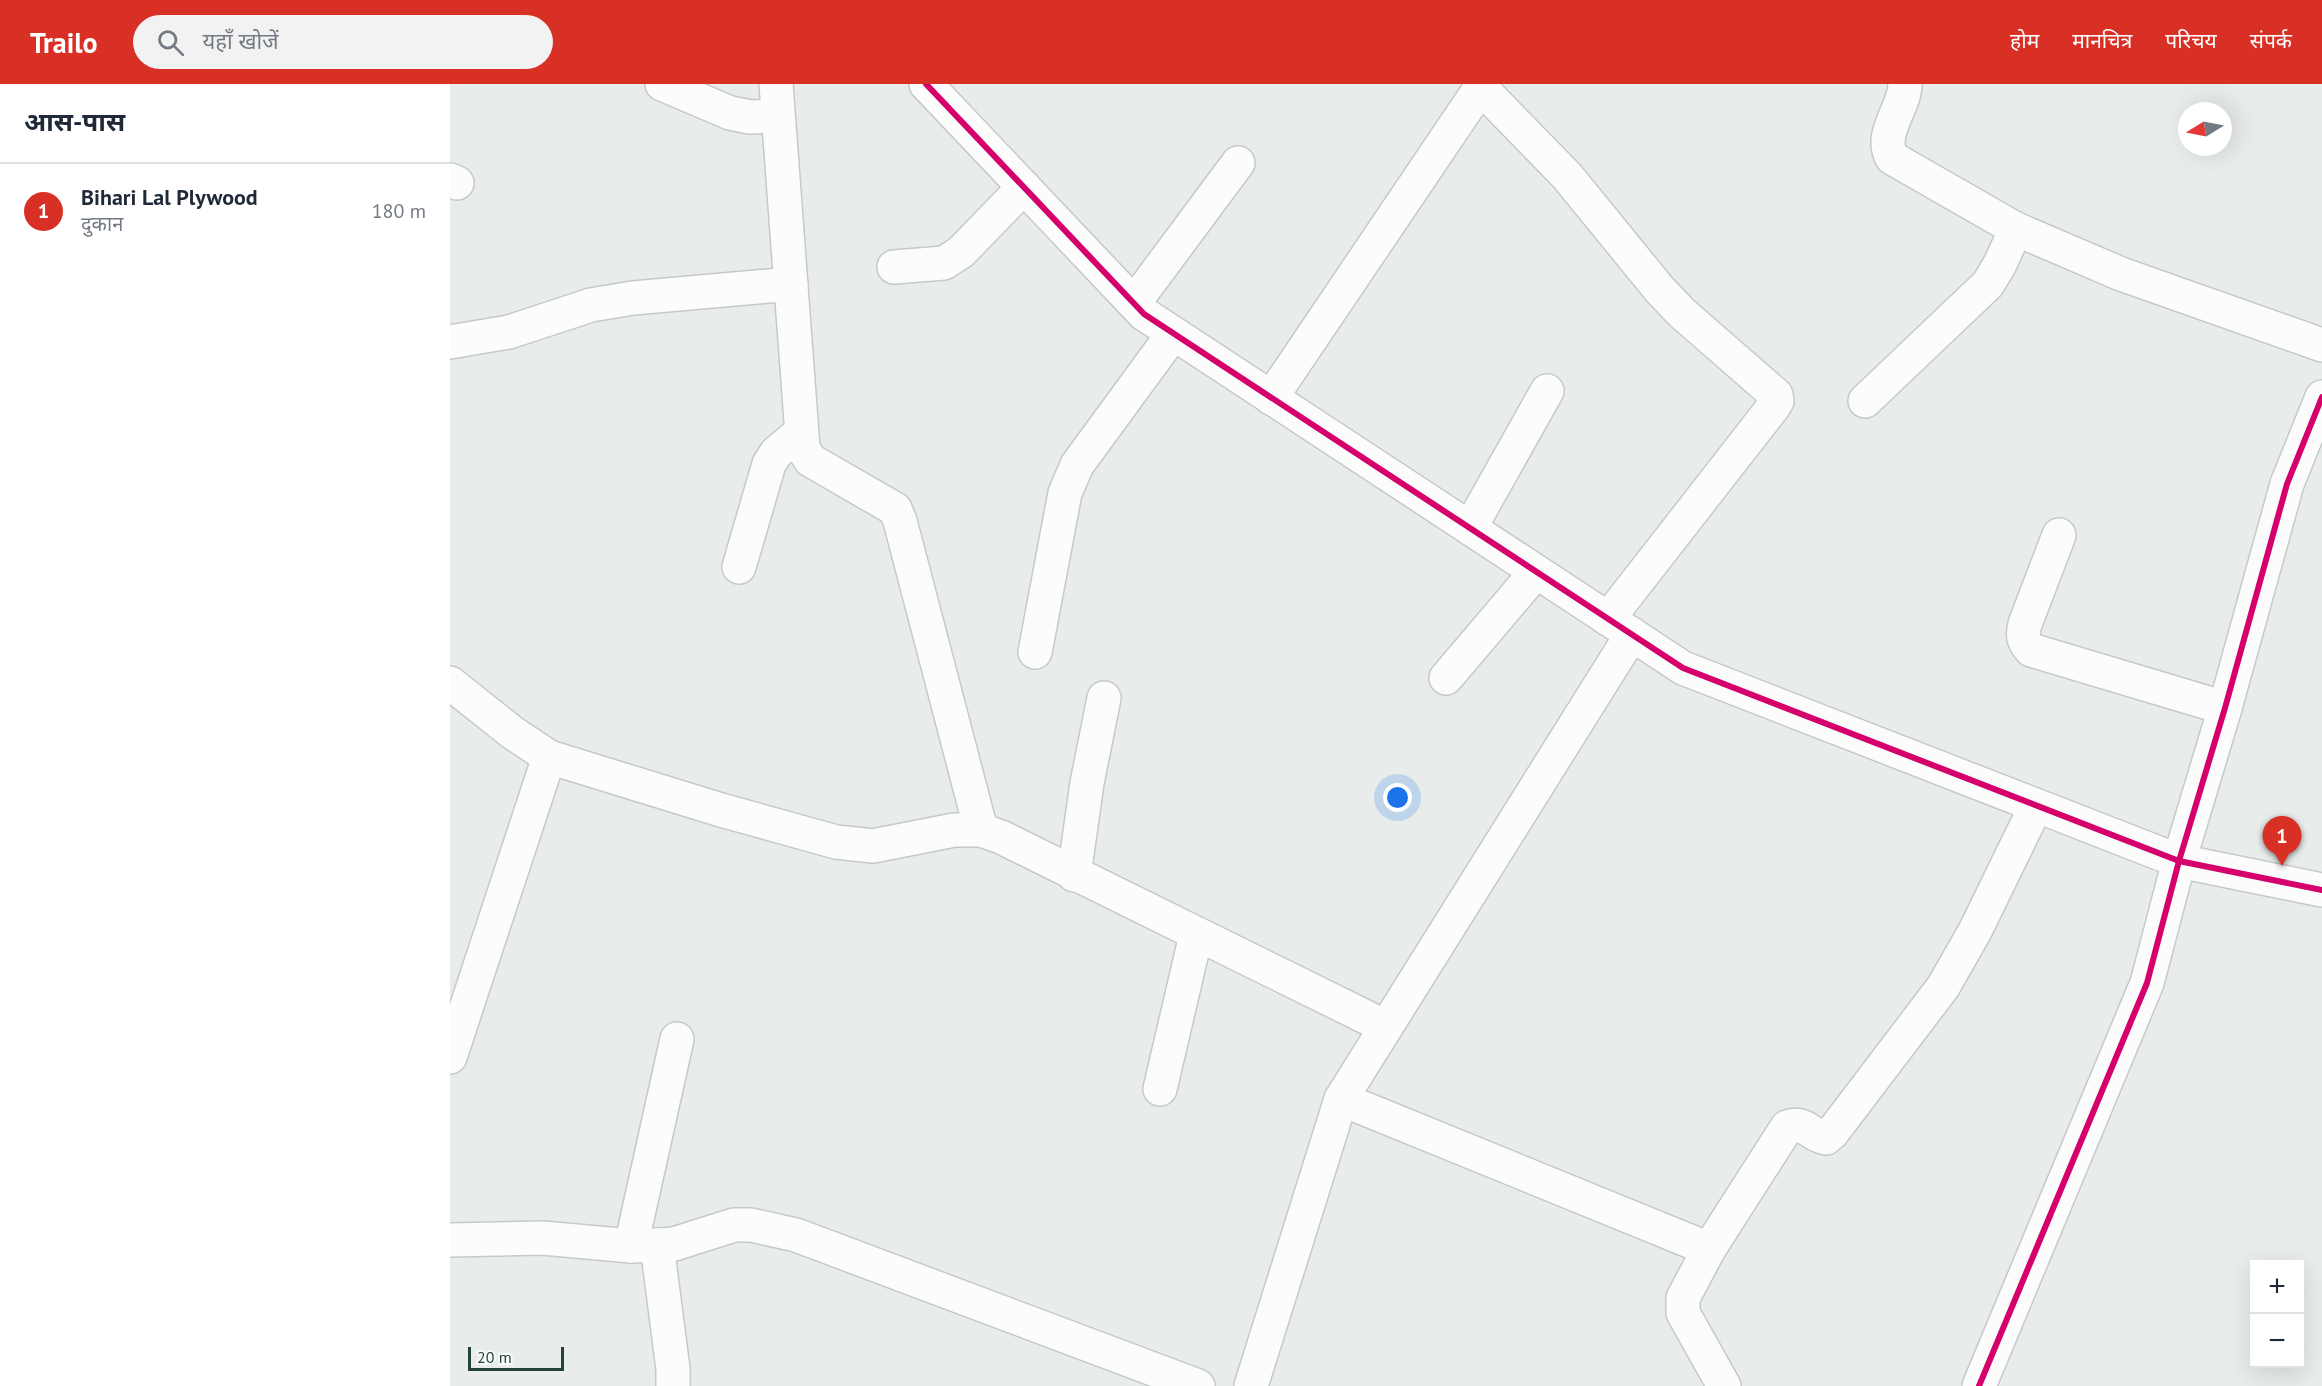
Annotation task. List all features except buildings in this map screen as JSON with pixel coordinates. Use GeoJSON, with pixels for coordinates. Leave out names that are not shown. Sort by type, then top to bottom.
{"type":"FeatureCollection","features":[{"type":"Feature","properties":{"kind":"street"},"geometry":{"type":"LineString","coordinates":[[662,84],[730,113],[750,117],[778,116]]}},
{"type":"Feature","properties":{"kind":"street"},"geometry":{"type":"LineString","coordinates":[[776,84],[803,448],[810,460],[895,509],[981,830]]}},
{"type":"Feature","properties":{"kind":"street"},"geometry":{"type":"LineString","coordinates":[[926,84],[1144,314],[1683,668],[2179,861],[2322,890]]}},
{"type":"Feature","properties":{"kind":"street"},"geometry":{"type":"LineString","coordinates":[[1271,398],[1483,84]]}},
{"type":"Feature","properties":{"kind":"street"},"geometry":{"type":"LineString","coordinates":[[1251,1386],[1341,1100],[1620,627],[1777,401],[1776,395],[1682,313],[1660,290],[1567,176],[1487,94],[1483,84]]}},
{"type":"Feature","properties":{"kind":"street"},"geometry":{"type":"LineString","coordinates":[[1905,84],[1888,138],[1887,150],[1892,158],[2016,229],[2121,274],[2322,345]]}},
{"type":"Feature","properties":{"kind":"street"},"geometry":{"type":"LineString","coordinates":[[1134,303],[1238,163]]}},
{"type":"Feature","properties":{"kind":"street"},"geometry":{"type":"LineString","coordinates":[[894,267],[944,263],[961,252],[1024,187]]}},
{"type":"Feature","properties":{"kind":"street"},"geometry":{"type":"LineString","coordinates":[[1865,401],[1988,284],[2016,229]]}},
{"type":"Feature","properties":{"kind":"street"},"geometry":{"type":"LineString","coordinates":[[450,342],[509,332],[591,305],[633,298],[791,284]]}},
{"type":"Feature","properties":{"kind":"street"},"geometry":{"type":"LineString","coordinates":[[1035,652],[1065,493],[1077,465],[1173,334]]}},
{"type":"Feature","properties":{"kind":"street"},"geometry":{"type":"LineString","coordinates":[[1470,528],[1547,391]]}},
{"type":"Feature","properties":{"kind":"street"},"geometry":{"type":"LineString","coordinates":[[1979,1386],[2147,982],[2179,861],[2225,708],[2287,484],[2322,397]]}},
{"type":"Feature","properties":{"kind":"street"},"geometry":{"type":"LineString","coordinates":[[739,567],[769,464],[776,453],[801,432]]}},
{"type":"Feature","properties":{"kind":"street"},"geometry":{"type":"LineString","coordinates":[[2059,535],[2022,636],[2031,650],[2225,708]]}},
{"type":"Feature","properties":{"kind":"street"},"geometry":{"type":"LineString","coordinates":[[1446,678],[1536,572]]}},
{"type":"Feature","properties":{"kind":"street"},"geometry":{"type":"LineString","coordinates":[[450,683],[513,733],[549,757],[721,810],[836,842],[873,846],[954,830],[981,830],[1001,837],[1386,1027]]}},
{"type":"Feature","properties":{"kind":"street"},"geometry":{"type":"LineString","coordinates":[[1074,875],[1087,783],[1104,698]]}},
{"type":"Feature","properties":{"kind":"street"},"geometry":{"type":"LineString","coordinates":[[450,1057],[549,757]]}},
{"type":"Feature","properties":{"kind":"street"},"geometry":{"type":"LineString","coordinates":[[1724,1386],[1683,1313],[1681,1305],[1709,1249],[1787,1127],[1794,1124],[1801,1125],[1827,1138],[1943,987],[1975,932],[2036,806]]}},
{"type":"Feature","properties":{"kind":"street"},"geometry":{"type":"LineString","coordinates":[[1160,1089],[1196,934]]}},
{"type":"Feature","properties":{"kind":"street"},"geometry":{"type":"LineString","coordinates":[[673,1386],[673,1369],[644,1245],[677,1039]]}},
{"type":"Feature","properties":{"kind":"street"},"geometry":{"type":"LineString","coordinates":[[1341,1100],[1709,1249]]}},
{"type":"Feature","properties":{"kind":"street"},"geometry":{"type":"LineString","coordinates":[[450,1240],[543,1238],[644,1245],[674,1244],[734,1225],[751,1225],[795,1235],[1198,1386]]}},
{"type":"Feature","properties":{"kind":"cycle path"},"geometry":{"type":"LineString","coordinates":[[926,84],[1144,314],[1683,668],[2179,861],[2322,890]]}},
{"type":"Feature","properties":{"kind":"cycle path"},"geometry":{"type":"LineString","coordinates":[[1979,1386],[2147,983],[2179,861],[2225,708],[2287,484],[2322,397]]}},
{"type":"Feature","properties":{"kind":"place","name":"Bihari Lal Plywood"},"geometry":{"type":"Point","coordinates":[2282,866]}}]}
